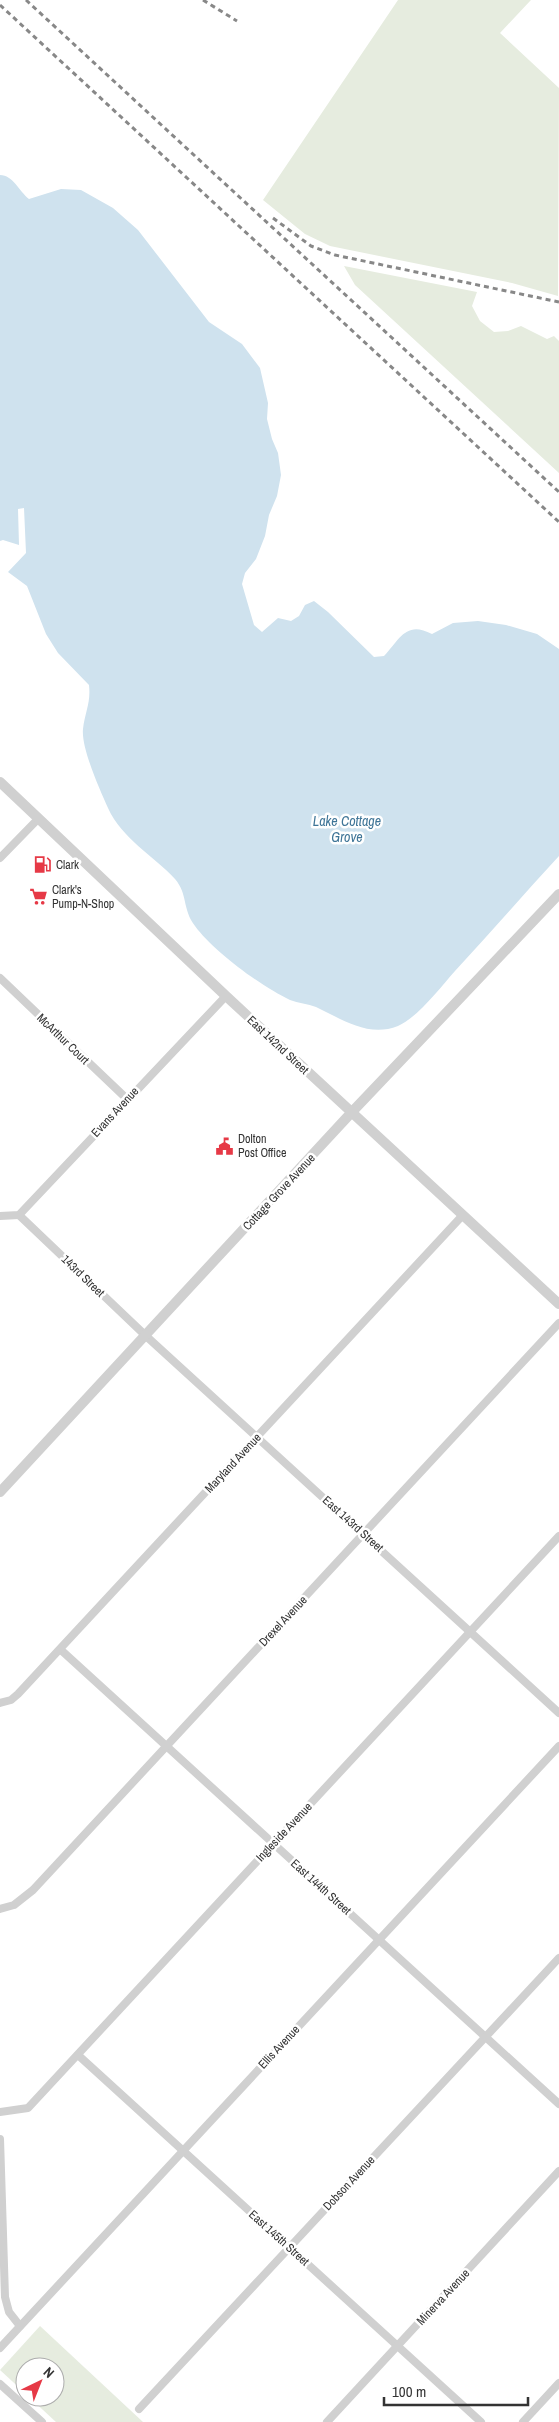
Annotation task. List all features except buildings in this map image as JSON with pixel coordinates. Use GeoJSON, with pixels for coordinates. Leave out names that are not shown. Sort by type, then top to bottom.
{"type":"FeatureCollection","features":[{"type":"Feature","properties":{"kind":"street","name":"East 142nd Street"},"geometry":{"type":"LineString","coordinates":[[0,782],[351,1113],[559,1304]]}},
{"type":"Feature","properties":{"kind":"street"},"geometry":{"type":"LineString","coordinates":[[0,858],[38,819]]}},
{"type":"Feature","properties":{"kind":"street","name":"Cottage Grove Avenue"},"geometry":{"type":"LineString","coordinates":[[0,1492],[351,1113],[559,894]]}},
{"type":"Feature","properties":{"kind":"street","name":"McArthur Court"},"geometry":{"type":"LineString","coordinates":[[0,978],[127,1099]]}},
{"type":"Feature","properties":{"kind":"street","name":"Evans Avenue"},"geometry":{"type":"LineString","coordinates":[[20,1215],[127,1099],[226,996]]}},
{"type":"Feature","properties":{"kind":"street"},"geometry":{"type":"LineString","coordinates":[[0,1216],[20,1215]]}},
{"type":"Feature","properties":{"kind":"street","name":"143rd Street"},"geometry":{"type":"LineString","coordinates":[[20,1215],[146,1336]]}},
{"type":"Feature","properties":{"kind":"street","name":"Maryland Avenue"},"geometry":{"type":"LineString","coordinates":[[0,1703],[10,1700],[18,1694],[60,1650],[462,1216]]}},
{"type":"Feature","properties":{"kind":"street","name":"Drexel Avenue"},"geometry":{"type":"LineString","coordinates":[[0,1908],[14,1905],[33,1890],[559,1323]]}},
{"type":"Feature","properties":{"kind":"street","name":"East 143rd Street"},"geometry":{"type":"LineString","coordinates":[[146,1336],[559,1713]]}},
{"type":"Feature","properties":{"kind":"street","name":"Ingleside Avenue"},"geometry":{"type":"LineString","coordinates":[[0,2112],[28,2108],[559,1536]]}},
{"type":"Feature","properties":{"kind":"street","name":"East 144th Street"},"geometry":{"type":"LineString","coordinates":[[60,1650],[559,2104]]}},
{"type":"Feature","properties":{"kind":"street","name":"Ellis Avenue"},"geometry":{"type":"LineString","coordinates":[[0,2348],[559,1746]]}},
{"type":"Feature","properties":{"kind":"street","name":"Dobson Avenue"},"geometry":{"type":"LineString","coordinates":[[139,2409],[559,1958]]}},
{"type":"Feature","properties":{"kind":"street","name":"East 145th Street"},"geometry":{"type":"LineString","coordinates":[[78,2055],[481,2422]]}},
{"type":"Feature","properties":{"kind":"street"},"geometry":{"type":"LineString","coordinates":[[0,2139],[5,2297],[10,2312],[20,2326]]}},
{"type":"Feature","properties":{"kind":"street","name":"Minerva Avenue"},"geometry":{"type":"LineString","coordinates":[[327,2422],[559,2171]]}},
{"type":"Feature","properties":{"kind":"street"},"geometry":{"type":"LineString","coordinates":[[523,2422],[559,2383]]}},
{"type":"Feature","properties":{"kind":"street"},"geometry":{"type":"LineString","coordinates":[[0,2384],[42,2422]]}},
{"type":"Feature","properties":{"kind":"shaded area"},"geometry":{"type":"Polygon","coordinates":[[[398,0],[531,0],[500,33],[559,88],[558,296],[512,283],[330,246],[305,234],[263,200],[398,0]]]}},
{"type":"Feature","properties":{"kind":"shaded area"},"geometry":{"type":"Polygon","coordinates":[[[344,266],[477,292],[472,306],[480,321],[494,332],[508,331],[521,326],[547,339],[554,336],[559,341],[559,473],[355,285],[344,266]]]}},
{"type":"Feature","properties":{"kind":"shaded area"},"geometry":{"type":"Polygon","coordinates":[[[40,2326],[143,2422],[56,2422],[40,2407],[65,2407],[65,2357],[15,2357],[15,2384],[0,2370],[40,2326]]]}},
{"type":"Feature","properties":{"kind":"water","name":"Lake Cottage Grove"},"geometry":{"type":"Polygon","coordinates":[[[0,175],[12,180],[29,199],[61,189],[81,190],[113,208],[138,230],[209,322],[242,344],[260,368],[268,403],[267,419],[278,453],[281,475],[265,536],[256,559],[245,573],[242,584],[254,625],[262,632],[278,618],[291,621],[299,616],[305,605],[314,601],[328,612],[374,657],[384,656],[404,633],[410,630],[423,630],[432,634],[453,623],[478,621],[506,625],[537,634],[559,649],[559,856],[428,1002],[406,1022],[398,1026],[376,1030],[356,1026],[316,1007],[290,1000],[239,968],[203,936],[188,914],[182,890],[175,879],[121,829],[108,808],[92,769],[83,737],[89,685],[58,653],[46,634],[27,586],[8,572],[26,553],[24,508],[18,509],[19,545],[3,540],[0,541],[0,175]]]}},
{"type":"Feature","properties":{"kind":"railway"},"geometry":{"type":"LineString","coordinates":[[26,0],[559,492]]}},
{"type":"Feature","properties":{"kind":"railway"},"geometry":{"type":"LineString","coordinates":[[203,0],[237,21]]}},
{"type":"Feature","properties":{"kind":"railway"},"geometry":{"type":"LineString","coordinates":[[0,5],[559,522]]}},
{"type":"Feature","properties":{"kind":"railway"},"geometry":{"type":"LineString","coordinates":[[273,218],[311,246],[335,255],[559,302]]}},
{"type":"Feature","properties":{"kind":"place","name":"Clark"},"geometry":{"type":"Point","coordinates":[42,865]}},
{"type":"Feature","properties":{"kind":"place","name":"Clark's Pump-N-Shop"},"geometry":{"type":"Point","coordinates":[38,897]}},
{"type":"Feature","properties":{"kind":"place","name":"Dolton Post Office"},"geometry":{"type":"Point","coordinates":[224,1146]}}]}
